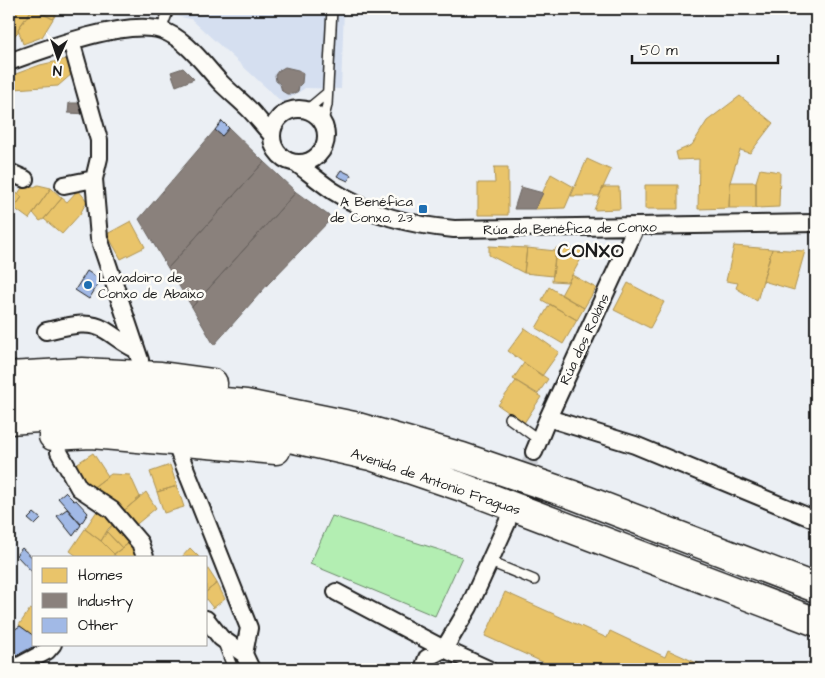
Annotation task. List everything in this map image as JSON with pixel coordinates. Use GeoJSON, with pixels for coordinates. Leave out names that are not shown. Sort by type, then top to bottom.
{"type":"FeatureCollection","features":[{"type":"Feature","properties":{"kind":"highway"},"geometry":{"type":"LineString","coordinates":[[9,376],[82,372],[161,376],[284,394],[377,416],[436,436],[488,466]]}},
{"type":"Feature","properties":{"kind":"highway","name":"Avenida de Antonio Fraguas"},"geometry":{"type":"LineString","coordinates":[[9,396],[45,393],[125,393],[246,404],[354,426],[488,466],[573,494],[816,588]]}},
{"type":"Feature","properties":{"kind":"highway","name":"Avenida de Antonio Fraguas"},"geometry":{"type":"LineString","coordinates":[[9,420],[99,414],[236,426],[371,456],[458,486],[816,622]]}},
{"type":"Feature","properties":{"kind":"highway"},"geometry":{"type":"LineString","coordinates":[[9,439],[32,436],[91,434],[274,450],[325,446]]}},
{"type":"Feature","properties":{"kind":"street","name":"Rúa da Benéfica de Conxo"},"geometry":{"type":"LineString","coordinates":[[9,62],[71,41],[134,27],[161,30],[186,46],[231,94],[249,109],[272,135],[274,147],[280,155],[296,163],[332,190],[356,204],[390,218],[428,227],[454,229],[816,224]]}},
{"type":"Feature","properties":{"kind":"street"},"geometry":{"type":"LineString","coordinates":[[46,331],[82,324],[93,324],[138,354],[99,238],[94,179],[99,158],[99,140],[71,41]]}},
{"type":"Feature","properties":{"kind":"street"},"geometry":{"type":"LineString","coordinates":[[249,109],[285,112],[301,108],[308,110],[323,121],[327,134],[318,155],[305,162],[296,163]]}},
{"type":"Feature","properties":{"kind":"street"},"geometry":{"type":"LineString","coordinates":[[272,135],[275,122],[285,112]]}},
{"type":"Feature","properties":{"kind":"street"},"geometry":{"type":"LineString","coordinates":[[318,155],[332,190]]}},
{"type":"Feature","properties":{"kind":"street"},"geometry":{"type":"LineString","coordinates":[[9,172],[25,179]]}},
{"type":"Feature","properties":{"kind":"street"},"geometry":{"type":"LineString","coordinates":[[64,185],[94,179]]}},
{"type":"Feature","properties":{"kind":"street","name":"Rúa dos Roláns"},"geometry":{"type":"LineString","coordinates":[[537,446],[548,418],[636,227]]}},
{"type":"Feature","properties":{"kind":"street"},"geometry":{"type":"LineString","coordinates":[[548,418],[635,445],[816,520]]}},
{"type":"Feature","properties":{"kind":"street"},"geometry":{"type":"LineString","coordinates":[[178,450],[249,628],[244,654]]}},
{"type":"Feature","properties":{"kind":"street"},"geometry":{"type":"LineString","coordinates":[[59,452],[79,488],[112,510],[140,542],[145,556]]}},
{"type":"Feature","properties":{"kind":"street"},"geometry":{"type":"LineString","coordinates":[[423,669],[427,658],[444,649],[469,607],[507,522]]}},
{"type":"Feature","properties":{"kind":"street"},"geometry":{"type":"LineString","coordinates":[[336,592],[444,649],[488,669]]}},
{"type":"Feature","properties":{"kind":"street"},"geometry":{"type":"LineString","coordinates":[[208,622],[221,638],[244,654],[251,669]]}},
{"type":"Feature","properties":{"kind":"street"},"geometry":{"type":"LineString","coordinates":[[13,669],[47,651],[51,646]]}},
{"type":"Feature","properties":{"kind":"lane"},"geometry":{"type":"LineString","coordinates":[[161,30],[170,9]]}},
{"type":"Feature","properties":{"kind":"lane"},"geometry":{"type":"LineString","coordinates":[[323,121],[327,105],[332,9]]}},
{"type":"Feature","properties":{"kind":"lane"},"geometry":{"type":"LineString","coordinates":[[308,110],[327,93]]}},
{"type":"Feature","properties":{"kind":"lane"},"geometry":{"type":"LineString","coordinates":[[509,418],[537,446]]}},
{"type":"Feature","properties":{"kind":"lane"},"geometry":{"type":"LineString","coordinates":[[490,562],[534,580]]}},
{"type":"Feature","properties":{"kind":"lane"},"geometry":{"type":"LineString","coordinates":[[221,638],[233,669]]}},
{"type":"Feature","properties":{"kind":"shaded area"},"geometry":{"type":"Polygon","coordinates":[[[149,9],[344,9],[341,89],[305,88],[283,103],[191,19],[150,11],[149,9]]]}},
{"type":"Feature","properties":{"kind":"green space"},"geometry":{"type":"Polygon","coordinates":[[[332,516],[462,557],[435,616],[310,564],[332,516]]]}},
{"type":"Feature","properties":{"kind":"building: Homes"},"geometry":{"type":"Polygon","coordinates":[[[12,9],[28,9],[31,12],[18,29],[18,32],[9,41],[9,12],[12,9]]]}},
{"type":"Feature","properties":{"kind":"building: Homes"},"geometry":{"type":"Polygon","coordinates":[[[32,9],[53,19],[42,37],[23,44],[18,29],[32,9]]]}},
{"type":"Feature","properties":{"kind":"building: Homes"},"geometry":{"type":"Polygon","coordinates":[[[35,9],[59,9],[53,19],[35,9]]]}},
{"type":"Feature","properties":{"kind":"building: Homes"},"geometry":{"type":"Polygon","coordinates":[[[67,59],[73,73],[58,86],[14,89],[13,75],[40,65],[67,59]]]}},
{"type":"Feature","properties":{"kind":"building: Homes"},"geometry":{"type":"Polygon","coordinates":[[[13,75],[13,108],[9,108],[9,76],[13,75]]]}},
{"type":"Feature","properties":{"kind":"building: Homes"},"geometry":{"type":"Polygon","coordinates":[[[740,96],[773,123],[750,153],[740,150],[730,182],[729,208],[698,209],[699,159],[678,160],[676,152],[692,145],[707,121],[740,96]]]}},
{"type":"Feature","properties":{"kind":"building: Homes"},"geometry":{"type":"Polygon","coordinates":[[[9,108],[15,109],[15,125],[9,124],[9,108]]]}},
{"type":"Feature","properties":{"kind":"building: Homes"},"geometry":{"type":"Polygon","coordinates":[[[587,159],[611,170],[599,196],[571,196],[587,159]]]}},
{"type":"Feature","properties":{"kind":"building: Homes"},"geometry":{"type":"Polygon","coordinates":[[[494,167],[508,167],[508,215],[478,215],[478,183],[495,183],[494,167]]]}},
{"type":"Feature","properties":{"kind":"building: Homes"},"geometry":{"type":"Polygon","coordinates":[[[760,169],[780,172],[779,207],[756,208],[756,182],[760,169]]]}},
{"type":"Feature","properties":{"kind":"building: Homes"},"geometry":{"type":"Polygon","coordinates":[[[551,174],[574,187],[565,208],[535,209],[551,174]]]}},
{"type":"Feature","properties":{"kind":"building: Homes"},"geometry":{"type":"Polygon","coordinates":[[[730,182],[756,182],[756,208],[729,208],[730,182]]]}},
{"type":"Feature","properties":{"kind":"building: Homes"},"geometry":{"type":"Polygon","coordinates":[[[25,183],[34,187],[38,185],[51,188],[29,219],[14,208],[22,197],[18,194],[25,183]]]}},
{"type":"Feature","properties":{"kind":"building: Homes"},"geometry":{"type":"Polygon","coordinates":[[[645,185],[678,185],[678,209],[645,209],[645,185]]]}},
{"type":"Feature","properties":{"kind":"building: Homes"},"geometry":{"type":"Polygon","coordinates":[[[603,187],[619,187],[620,209],[594,210],[603,187]]]}},
{"type":"Feature","properties":{"kind":"building: Homes"},"geometry":{"type":"Polygon","coordinates":[[[9,188],[22,197],[9,215],[9,188]]]}},
{"type":"Feature","properties":{"kind":"building: Homes"},"geometry":{"type":"Polygon","coordinates":[[[51,188],[62,198],[44,219],[40,221],[33,213],[51,188]]]}},
{"type":"Feature","properties":{"kind":"building: Homes"},"geometry":{"type":"Polygon","coordinates":[[[78,190],[87,201],[80,214],[62,234],[44,219],[62,198],[67,202],[78,190]]]}},
{"type":"Feature","properties":{"kind":"building: Homes"},"geometry":{"type":"Polygon","coordinates":[[[131,221],[145,247],[121,259],[107,234],[131,221]]]}},
{"type":"Feature","properties":{"kind":"building: Homes"},"geometry":{"type":"Polygon","coordinates":[[[489,246],[527,248],[524,273],[489,255],[489,246]]]}},
{"type":"Feature","properties":{"kind":"building: Homes"},"geometry":{"type":"Polygon","coordinates":[[[734,246],[772,249],[757,301],[736,288],[738,283],[726,281],[734,246]]]}},
{"type":"Feature","properties":{"kind":"building: Homes"},"geometry":{"type":"Polygon","coordinates":[[[527,248],[556,251],[553,276],[524,273],[527,248]]]}},
{"type":"Feature","properties":{"kind":"building: Homes"},"geometry":{"type":"Polygon","coordinates":[[[556,248],[586,250],[568,282],[552,281],[556,248]]]}},
{"type":"Feature","properties":{"kind":"building: Homes"},"geometry":{"type":"Polygon","coordinates":[[[772,249],[805,251],[794,290],[763,281],[772,249]]]}},
{"type":"Feature","properties":{"kind":"building: Homes"},"geometry":{"type":"Polygon","coordinates":[[[813,249],[816,249],[816,275],[811,275],[813,249]]]}},
{"type":"Feature","properties":{"kind":"building: Homes"},"geometry":{"type":"Polygon","coordinates":[[[572,275],[596,288],[584,308],[561,295],[572,275]]]}},
{"type":"Feature","properties":{"kind":"building: Homes"},"geometry":{"type":"Polygon","coordinates":[[[628,283],[664,302],[650,328],[614,310],[628,283]]]}},
{"type":"Feature","properties":{"kind":"building: Homes"},"geometry":{"type":"Polygon","coordinates":[[[549,287],[584,308],[577,320],[542,300],[549,287]]]}},
{"type":"Feature","properties":{"kind":"building: Homes"},"geometry":{"type":"Polygon","coordinates":[[[550,304],[577,320],[563,344],[536,328],[550,304]]]}},
{"type":"Feature","properties":{"kind":"building: Homes"},"geometry":{"type":"Polygon","coordinates":[[[525,328],[559,352],[542,376],[508,351],[525,328]]]}},
{"type":"Feature","properties":{"kind":"building: Homes"},"geometry":{"type":"Polygon","coordinates":[[[524,363],[548,379],[538,394],[513,379],[524,363]]]}},
{"type":"Feature","properties":{"kind":"building: Homes"},"geometry":{"type":"Polygon","coordinates":[[[516,381],[541,397],[524,423],[498,405],[516,381]]]}},
{"type":"Feature","properties":{"kind":"building: Homes"},"geometry":{"type":"Polygon","coordinates":[[[93,453],[108,476],[91,489],[70,468],[93,453]]]}},
{"type":"Feature","properties":{"kind":"building: Homes"},"geometry":{"type":"Polygon","coordinates":[[[170,465],[177,486],[157,492],[150,472],[170,465]]]}},
{"type":"Feature","properties":{"kind":"building: Homes"},"geometry":{"type":"Polygon","coordinates":[[[111,474],[130,475],[140,497],[120,514],[91,489],[111,474]]]}},
{"type":"Feature","properties":{"kind":"building: Homes"},"geometry":{"type":"Polygon","coordinates":[[[177,486],[184,507],[164,513],[157,492],[177,486]]]}},
{"type":"Feature","properties":{"kind":"building: Homes"},"geometry":{"type":"Polygon","coordinates":[[[146,492],[156,508],[132,528],[120,514],[146,492]]]}},
{"type":"Feature","properties":{"kind":"building: Homes"},"geometry":{"type":"Polygon","coordinates":[[[99,508],[117,520],[108,529],[101,541],[85,529],[99,508]]]}},
{"type":"Feature","properties":{"kind":"building: Homes"},"geometry":{"type":"Polygon","coordinates":[[[117,520],[132,541],[122,548],[107,532],[117,520]]]}},
{"type":"Feature","properties":{"kind":"building: Homes"},"geometry":{"type":"Polygon","coordinates":[[[85,529],[101,541],[114,556],[77,556],[70,551],[85,529]]]}},
{"type":"Feature","properties":{"kind":"building: Homes"},"geometry":{"type":"Polygon","coordinates":[[[107,532],[122,548],[114,554],[101,541],[107,532]]]}},
{"type":"Feature","properties":{"kind":"building: Homes"},"geometry":{"type":"Polygon","coordinates":[[[132,541],[139,551],[135,556],[115,556],[114,554],[132,541]]]}},
{"type":"Feature","properties":{"kind":"building: Homes"},"geometry":{"type":"Polygon","coordinates":[[[190,548],[198,556],[183,556],[190,548]]]}},
{"type":"Feature","properties":{"kind":"building: Homes"},"geometry":{"type":"Polygon","coordinates":[[[208,569],[217,583],[208,590],[208,569]]]}},
{"type":"Feature","properties":{"kind":"building: Homes"},"geometry":{"type":"Polygon","coordinates":[[[217,583],[225,599],[213,608],[208,602],[208,590],[217,583]]]}},
{"type":"Feature","properties":{"kind":"building: Homes"},"geometry":{"type":"Polygon","coordinates":[[[505,592],[607,638],[610,631],[665,657],[668,650],[708,669],[558,669],[485,636],[505,592]]]}},
{"type":"Feature","properties":{"kind":"building: Homes"},"geometry":{"type":"Polygon","coordinates":[[[30,609],[32,610],[32,635],[19,625],[30,609]]]}},
{"type":"Feature","properties":{"kind":"building: Industry"},"geometry":{"type":"Polygon","coordinates":[[[285,67],[303,73],[302,83],[294,94],[287,94],[282,91],[280,84],[276,81],[275,75],[285,67]]]}},
{"type":"Feature","properties":{"kind":"building: Industry"},"geometry":{"type":"Polygon","coordinates":[[[183,68],[194,79],[176,86],[171,72],[183,68]]]}},
{"type":"Feature","properties":{"kind":"building: Industry"},"geometry":{"type":"Polygon","coordinates":[[[69,103],[85,103],[88,114],[68,113],[69,103]]]}},
{"type":"Feature","properties":{"kind":"building: Industry"},"geometry":{"type":"Polygon","coordinates":[[[229,128],[264,162],[168,268],[139,219],[215,130],[222,136],[229,128]]]}},
{"type":"Feature","properties":{"kind":"building: Industry"},"geometry":{"type":"Polygon","coordinates":[[[264,162],[296,192],[192,307],[168,268],[264,162]]]}},
{"type":"Feature","properties":{"kind":"building: Industry"},"geometry":{"type":"Polygon","coordinates":[[[521,187],[543,193],[535,209],[514,209],[521,187]]]}},
{"type":"Feature","properties":{"kind":"building: Industry"},"geometry":{"type":"Polygon","coordinates":[[[296,192],[332,218],[268,284],[214,345],[192,307],[296,192]]]}},
{"type":"Feature","properties":{"kind":"building: Other"},"geometry":{"type":"Polygon","coordinates":[[[222,121],[229,128],[222,136],[215,130],[222,121]]]}},
{"type":"Feature","properties":{"kind":"building: Other"},"geometry":{"type":"Polygon","coordinates":[[[341,170],[351,175],[348,181],[337,176],[341,170]]]}},
{"type":"Feature","properties":{"kind":"building: Other","name":"Lavadoiro de Conxo de Abaixo"},"geometry":{"type":"Polygon","coordinates":[[[87,271],[101,280],[89,299],[75,290],[87,271]]]}},
{"type":"Feature","properties":{"kind":"building: Other"},"geometry":{"type":"Polygon","coordinates":[[[65,492],[74,501],[76,500],[88,513],[81,524],[58,498],[65,492]]]}},
{"type":"Feature","properties":{"kind":"building: Other"},"geometry":{"type":"Polygon","coordinates":[[[67,509],[81,525],[73,536],[57,516],[67,509]]]}},
{"type":"Feature","properties":{"kind":"building: Other"},"geometry":{"type":"Polygon","coordinates":[[[34,513],[41,519],[35,525],[28,519],[34,513]]]}},
{"type":"Feature","properties":{"kind":"building: Other"},"geometry":{"type":"Polygon","coordinates":[[[22,548],[32,557],[32,572],[16,555],[22,548]]]}},
{"type":"Feature","properties":{"kind":"building: Other"},"geometry":{"type":"Polygon","coordinates":[[[20,626],[32,635],[32,646],[34,646],[14,657],[9,654],[9,633],[20,626]]]}},
{"type":"Feature","properties":{"kind":"tunnel"},"geometry":{"type":"LineString","coordinates":[[510,513],[534,452]]}},
{"type":"Feature","properties":{"kind":"place","name":"A Benéfica de Conxo, 23"},"geometry":{"type":"Point","coordinates":[423,209]}},
{"type":"Feature","properties":{"kind":"place","name":"Lavadoiro de Conxo de Abaixo"},"geometry":{"type":"Point","coordinates":[88,285]}},
{"type":"Feature","properties":{"kind":"district","name":"CONXO"},"geometry":{"type":"Point","coordinates":[591,250]}}]}
